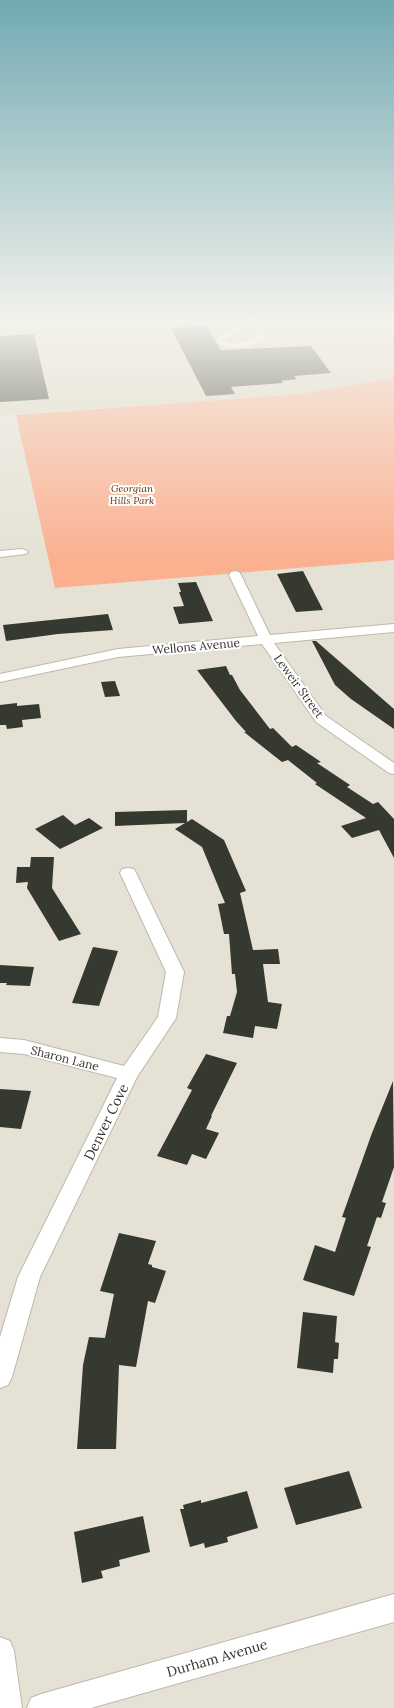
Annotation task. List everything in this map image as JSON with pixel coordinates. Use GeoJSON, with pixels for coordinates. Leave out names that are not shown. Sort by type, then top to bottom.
{"type":"FeatureCollection","features":[{"type":"Feature","properties":{"kind":"street"},"geometry":{"type":"LineString","coordinates":[[0,554],[22,552]]}},
{"type":"Feature","properties":{"kind":"street","name":"Leweir Street"},"geometry":{"type":"LineString","coordinates":[[235,575],[266,640],[321,719],[394,770]]}},
{"type":"Feature","properties":{"kind":"street","name":"Wellons Avenue"},"geometry":{"type":"LineString","coordinates":[[0,678],[118,653],[394,628]]}},
{"type":"Feature","properties":{"kind":"street","name":"Denver Cove"},"geometry":{"type":"LineString","coordinates":[[0,1374],[29,1277],[130,1074],[166,1018],[175,972],[128,873]]}},
{"type":"Feature","properties":{"kind":"street","name":"Sharon Lane"},"geometry":{"type":"LineString","coordinates":[[0,1045],[24,1047],[130,1074]]}},
{"type":"Feature","properties":{"kind":"street","name":"Durham Avenue"},"geometry":{"type":"LineString","coordinates":[[41,1708],[394,1608]]}},
{"type":"Feature","properties":{"kind":"street"},"geometry":{"type":"LineString","coordinates":[[0,1651],[8,1708]]}},
{"type":"Feature","properties":{"kind":"shaded area"},"geometry":{"type":"Polygon","coordinates":[[[0,401],[204,401],[0,415],[0,401]]]}},
{"type":"Feature","properties":{"kind":"green space","name":"Georgian Hills Park"},"geometry":{"type":"Polygon","coordinates":[[[209,401],[394,401],[394,560],[55,588],[16,415],[209,401]]]}},
{"type":"Feature","properties":{"kind":"building"},"geometry":{"type":"Polygon","coordinates":[[[0,401],[21,401],[0,402],[0,401]]]}},
{"type":"Feature","properties":{"kind":"building"},"geometry":{"type":"Polygon","coordinates":[[[303,571],[323,610],[296,612],[277,574],[303,571]]]}},
{"type":"Feature","properties":{"kind":"building"},"geometry":{"type":"Polygon","coordinates":[[[196,582],[213,621],[179,624],[173,607],[184,606],[179,592],[181,592],[178,583],[196,582]]]}},
{"type":"Feature","properties":{"kind":"building"},"geometry":{"type":"Polygon","coordinates":[[[108,614],[113,630],[58,634],[6,641],[3,625],[108,614]]]}},
{"type":"Feature","properties":{"kind":"building"},"geometry":{"type":"Polygon","coordinates":[[[312,641],[316,641],[394,709],[394,729],[351,699],[335,685],[312,641]]]}},
{"type":"Feature","properties":{"kind":"building"},"geometry":{"type":"Polygon","coordinates":[[[226,666],[240,690],[270,729],[273,728],[292,747],[296,745],[321,762],[317,763],[350,785],[347,787],[373,804],[378,802],[394,819],[394,858],[379,830],[352,838],[341,826],[366,818],[315,784],[317,783],[288,760],[282,762],[244,732],[246,732],[197,670],[226,666]]]}},
{"type":"Feature","properties":{"kind":"building"},"geometry":{"type":"Polygon","coordinates":[[[115,681],[120,696],[105,697],[101,682],[115,681]]]}},
{"type":"Feature","properties":{"kind":"building"},"geometry":{"type":"Polygon","coordinates":[[[17,703],[17,706],[39,704],[41,718],[22,720],[23,727],[7,729],[6,725],[0,725],[0,705],[17,703]]]}},
{"type":"Feature","properties":{"kind":"building"},"geometry":{"type":"Polygon","coordinates":[[[187,810],[187,822],[192,819],[224,840],[246,891],[240,893],[253,950],[278,949],[280,964],[263,964],[268,1002],[282,1004],[277,1029],[255,1026],[253,1038],[223,1033],[227,1016],[230,1016],[237,992],[235,974],[232,974],[229,934],[224,934],[218,904],[225,903],[202,847],[175,829],[185,823],[115,826],[115,812],[187,810]]]}},
{"type":"Feature","properties":{"kind":"building"},"geometry":{"type":"Polygon","coordinates":[[[63,815],[75,825],[89,818],[103,828],[60,849],[35,829],[63,815]]]}},
{"type":"Feature","properties":{"kind":"building"},"geometry":{"type":"Polygon","coordinates":[[[31,857],[54,857],[52,888],[81,934],[59,941],[27,888],[28,882],[16,883],[17,867],[30,867],[31,857]]]}},
{"type":"Feature","properties":{"kind":"building"},"geometry":{"type":"Polygon","coordinates":[[[93,947],[118,951],[99,1006],[72,1003],[93,947]]]}},
{"type":"Feature","properties":{"kind":"building"},"geometry":{"type":"Polygon","coordinates":[[[0,965],[34,967],[30,986],[6,985],[7,983],[0,983],[0,965]]]}},
{"type":"Feature","properties":{"kind":"building"},"geometry":{"type":"Polygon","coordinates":[[[206,1054],[237,1063],[206,1129],[219,1133],[206,1159],[192,1154],[187,1165],[157,1156],[192,1090],[187,1088],[206,1054]]]}},
{"type":"Feature","properties":{"kind":"building"},"geometry":{"type":"Polygon","coordinates":[[[393,1081],[394,1167],[382,1202],[386,1203],[381,1218],[377,1217],[367,1246],[371,1247],[354,1296],[303,1280],[315,1245],[335,1252],[346,1218],[342,1217],[372,1133],[393,1081]]]}},
{"type":"Feature","properties":{"kind":"building"},"geometry":{"type":"Polygon","coordinates":[[[0,1089],[31,1091],[21,1129],[0,1127],[0,1089]]]}},
{"type":"Feature","properties":{"kind":"building"},"geometry":{"type":"Polygon","coordinates":[[[119,1233],[156,1241],[148,1264],[152,1265],[152,1267],[166,1271],[155,1303],[148,1301],[136,1367],[119,1365],[116,1449],[77,1449],[83,1365],[89,1337],[105,1338],[114,1294],[100,1291],[119,1233]]]}},
{"type":"Feature","properties":{"kind":"building"},"geometry":{"type":"Polygon","coordinates":[[[303,1312],[337,1316],[335,1342],[339,1343],[338,1359],[334,1359],[333,1373],[297,1368],[303,1312]]]}},
{"type":"Feature","properties":{"kind":"building"},"geometry":{"type":"Polygon","coordinates":[[[349,1471],[362,1508],[296,1525],[284,1488],[349,1471]]]}},
{"type":"Feature","properties":{"kind":"building"},"geometry":{"type":"Polygon","coordinates":[[[247,1491],[258,1528],[227,1537],[228,1542],[205,1548],[204,1543],[190,1547],[180,1509],[184,1509],[183,1505],[201,1500],[201,1503],[247,1491]]]}},
{"type":"Feature","properties":{"kind":"building"},"geometry":{"type":"Polygon","coordinates":[[[143,1516],[150,1552],[119,1560],[120,1566],[101,1571],[103,1578],[82,1583],[74,1532],[143,1516]]]}}]}
